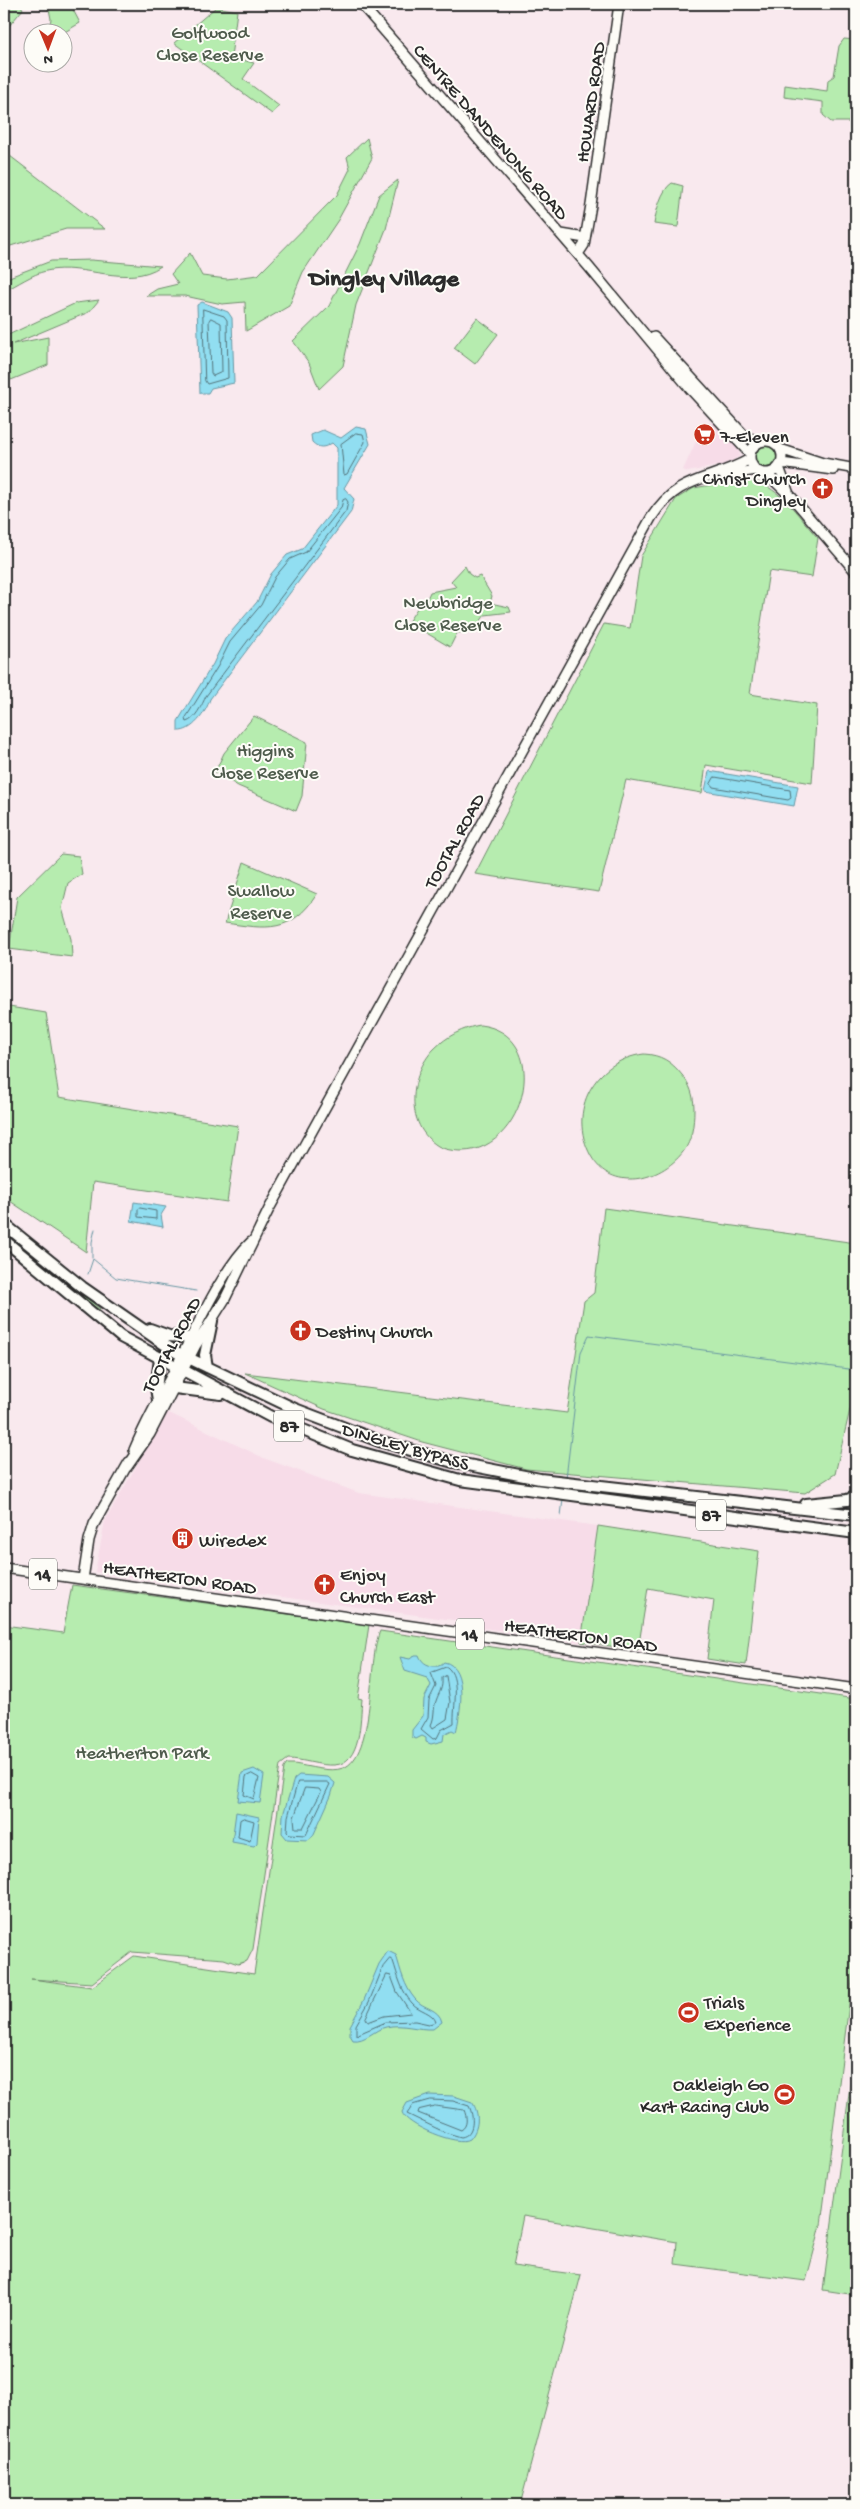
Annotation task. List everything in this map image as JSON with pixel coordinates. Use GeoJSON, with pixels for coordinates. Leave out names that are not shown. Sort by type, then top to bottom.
{"type":"FeatureCollection","features":[{"type":"Feature","properties":{"kind":"highway","name":"DINGLEY BYPASS"},"geometry":{"type":"LineString","coordinates":[[4,1224],[62,1272],[126,1320],[186,1356],[295,1409],[379,1441],[467,1465],[571,1484],[856,1514]]}},
{"type":"Feature","properties":{"kind":"highway","name":"DINGLEY BYPASS"},"geometry":{"type":"LineString","coordinates":[[4,1240],[121,1337],[229,1396],[295,1428],[406,1466],[460,1480],[564,1496],[855,1532]]}},
{"type":"Feature","properties":{"kind":"highway"},"geometry":{"type":"LineString","coordinates":[[126,1320],[168,1336],[190,1338]]}},
{"type":"Feature","properties":{"kind":"highway"},"geometry":{"type":"LineString","coordinates":[[207,1367],[205,1354],[212,1322]]}},
{"type":"Feature","properties":{"kind":"highway"},"geometry":{"type":"LineString","coordinates":[[158,1400],[156,1388],[160,1359]]}},
{"type":"Feature","properties":{"kind":"highway"},"geometry":{"type":"LineString","coordinates":[[175,1388],[229,1396]]}},
{"type":"Feature","properties":{"kind":"highway"},"geometry":{"type":"LineString","coordinates":[[768,1504],[819,1503],[856,1497]]}},
{"type":"Feature","properties":{"kind":"highway"},"geometry":{"type":"LineString","coordinates":[[855,1532],[856,1514]]}},
{"type":"Feature","properties":{"kind":"main road","name":"CENTRE DANDENONG ROAD"},"geometry":{"type":"LineString","coordinates":[[361,4],[600,279],[691,390],[750,457]]}},
{"type":"Feature","properties":{"kind":"main road","name":"HOWARD ROAD"},"geometry":{"type":"LineString","coordinates":[[580,256],[591,205],[619,4]]}},
{"type":"Feature","properties":{"kind":"main road","name":"HOWARD ROAD"},"geometry":{"type":"LineString","coordinates":[[580,256],[588,244],[591,205]]}},
{"type":"Feature","properties":{"kind":"main road"},"geometry":{"type":"LineString","coordinates":[[561,234],[585,238]]}},
{"type":"Feature","properties":{"kind":"main road","name":"CENTRE DANDENONG ROAD"},"geometry":{"type":"LineString","coordinates":[[600,279],[745,436],[760,442]]}},
{"type":"Feature","properties":{"kind":"main road"},"geometry":{"type":"LineString","coordinates":[[856,469],[824,463],[780,449],[772,442],[760,442],[754,447],[750,457],[762,472],[789,494],[856,572]]}},
{"type":"Feature","properties":{"kind":"main road"},"geometry":{"type":"LineString","coordinates":[[780,449],[780,465],[789,494]]}},
{"type":"Feature","properties":{"kind":"main road","name":"TOOTAL ROAD"},"geometry":{"type":"LineString","coordinates":[[186,1356],[212,1322],[247,1256],[251,1242],[651,518],[662,502],[676,490],[706,476],[738,466],[750,457]]}},
{"type":"Feature","properties":{"kind":"main road"},"geometry":{"type":"LineString","coordinates":[[762,472],[780,465],[856,474]]}},
{"type":"Feature","properties":{"kind":"main road","name":"TOOTAL ROAD"},"geometry":{"type":"LineString","coordinates":[[706,476],[762,472]]}},
{"type":"Feature","properties":{"kind":"main road","name":"TOOTAL ROAD"},"geometry":{"type":"LineString","coordinates":[[83,1580],[89,1540],[94,1524],[127,1468],[150,1434],[175,1388],[190,1338],[240,1252],[251,1242]]}},
{"type":"Feature","properties":{"kind":"main road","name":"TOOTAL ROAD"},"geometry":{"type":"LineString","coordinates":[[127,1468],[158,1400],[180,1369]]}},
{"type":"Feature","properties":{"kind":"main road","name":"HEATHERTON ROAD"},"geometry":{"type":"LineString","coordinates":[[4,1568],[856,1689]]}},
{"type":"Feature","properties":{"kind":"shaded area","name":"7-Eleven"},"geometry":{"type":"Polygon","coordinates":[[[714,423],[730,439],[738,449],[740,456],[726,464],[688,472],[683,470],[703,426],[714,423]]]}},
{"type":"Feature","properties":{"kind":"shaded area"},"geometry":{"type":"Polygon","coordinates":[[[167,1412],[266,1459],[359,1493],[598,1526],[581,1642],[476,1627],[476,1623],[95,1572],[105,1521],[167,1412]]]}},
{"type":"Feature","properties":{"kind":"green space"},"geometry":{"type":"Polygon","coordinates":[[[4,4],[20,4],[23,9],[4,32],[4,4]]]}},
{"type":"Feature","properties":{"kind":"green space"},"geometry":{"type":"Polygon","coordinates":[[[48,4],[70,4],[80,23],[72,28],[72,22],[50,22],[48,4]]]}},
{"type":"Feature","properties":{"kind":"green space","name":"Golfwood Close Reserve"},"geometry":{"type":"Polygon","coordinates":[[[216,7],[237,11],[231,57],[254,63],[243,79],[279,106],[272,114],[174,43],[216,7]]]}},
{"type":"Feature","properties":{"kind":"green space"},"geometry":{"type":"Polygon","coordinates":[[[844,39],[856,40],[856,122],[831,122],[823,115],[823,102],[784,97],[785,85],[827,91],[828,80],[834,76],[839,46],[844,39]]]}},
{"type":"Feature","properties":{"kind":"green space"},"geometry":{"type":"Polygon","coordinates":[[[367,138],[372,158],[338,220],[303,272],[289,306],[246,331],[245,302],[222,304],[185,296],[146,296],[157,289],[178,284],[171,274],[190,253],[202,276],[227,279],[258,275],[337,195],[350,169],[347,157],[367,138]]]}},
{"type":"Feature","properties":{"kind":"green space"},"geometry":{"type":"Polygon","coordinates":[[[10,156],[105,229],[66,229],[4,248],[4,177],[10,156]]]}},
{"type":"Feature","properties":{"kind":"green space"},"geometry":{"type":"Polygon","coordinates":[[[398,180],[386,229],[356,305],[343,366],[319,389],[309,363],[293,341],[329,306],[360,244],[379,195],[398,180]]]}},
{"type":"Feature","properties":{"kind":"green space"},"geometry":{"type":"Polygon","coordinates":[[[672,183],[683,186],[678,227],[654,224],[662,196],[672,183]]]}},
{"type":"Feature","properties":{"kind":"green space"},"geometry":{"type":"Polygon","coordinates":[[[91,260],[161,266],[148,272],[134,275],[60,269],[46,271],[4,291],[4,279],[51,261],[91,260]]]}},
{"type":"Feature","properties":{"kind":"green space"},"geometry":{"type":"Polygon","coordinates":[[[99,300],[89,312],[13,344],[48,337],[48,365],[11,380],[4,366],[4,350],[8,347],[4,348],[4,337],[76,303],[99,300]]]}},
{"type":"Feature","properties":{"kind":"green space"},"geometry":{"type":"Polygon","coordinates":[[[477,318],[498,334],[475,364],[454,348],[477,318]]]}},
{"type":"Feature","properties":{"kind":"green space"},"geometry":{"type":"Polygon","coordinates":[[[766,444],[775,448],[779,457],[775,466],[766,470],[757,466],[753,457],[757,448],[766,444]]]}},
{"type":"Feature","properties":{"kind":"green space"},"geometry":{"type":"Polygon","coordinates":[[[745,479],[757,482],[777,493],[818,538],[812,577],[769,571],[750,694],[817,705],[812,783],[706,765],[702,793],[626,780],[599,892],[475,874],[604,624],[630,628],[641,556],[676,499],[694,488],[745,479]]]}},
{"type":"Feature","properties":{"kind":"green space","name":"Newbridge Close Reserve"},"geometry":{"type":"Polygon","coordinates":[[[465,566],[469,574],[475,578],[480,576],[492,596],[490,603],[509,607],[511,612],[485,615],[473,631],[457,633],[450,647],[408,622],[420,604],[426,601],[430,592],[456,587],[451,581],[465,566]]]}},
{"type":"Feature","properties":{"kind":"green space","name":"Higgins Close Reserve"},"geometry":{"type":"Polygon","coordinates":[[[254,716],[307,742],[302,796],[296,811],[238,786],[215,772],[224,753],[254,716]]]}},
{"type":"Feature","properties":{"kind":"green space"},"geometry":{"type":"Polygon","coordinates":[[[61,854],[79,856],[82,874],[68,883],[62,908],[71,939],[72,957],[9,949],[17,897],[61,854]]]}},
{"type":"Feature","properties":{"kind":"green space","name":"Swallow Reserve"},"geometry":{"type":"Polygon","coordinates":[[[244,862],[317,894],[298,916],[277,926],[253,927],[225,923],[244,862]]]}},
{"type":"Feature","properties":{"kind":"green space"},"geometry":{"type":"Polygon","coordinates":[[[9,1007],[46,1013],[59,1097],[238,1126],[227,1202],[93,1182],[86,1252],[4,1197],[4,1013],[9,1007]]]}},
{"type":"Feature","properties":{"kind":"green space"},"geometry":{"type":"Polygon","coordinates":[[[480,1025],[503,1033],[517,1048],[524,1069],[523,1091],[516,1113],[503,1132],[485,1146],[463,1151],[444,1148],[438,1146],[427,1137],[415,1113],[415,1086],[419,1072],[434,1049],[444,1040],[467,1028],[480,1025]]]}},
{"type":"Feature","properties":{"kind":"green space"},"geometry":{"type":"Polygon","coordinates":[[[644,1054],[665,1060],[674,1066],[685,1079],[693,1099],[693,1126],[686,1148],[673,1162],[649,1176],[636,1179],[623,1178],[611,1175],[600,1167],[591,1156],[584,1139],[582,1122],[584,1106],[590,1090],[599,1077],[612,1066],[627,1058],[644,1054]]]}},
{"type":"Feature","properties":{"kind":"green space"},"geometry":{"type":"Polygon","coordinates":[[[604,1208],[856,1243],[856,1384],[835,1474],[805,1493],[526,1469],[422,1442],[324,1409],[245,1373],[567,1413],[584,1301],[594,1293],[604,1208]]]}},
{"type":"Feature","properties":{"kind":"green space"},"geometry":{"type":"Polygon","coordinates":[[[4,1229],[100,1309],[97,1312],[4,1235],[4,1229]]]}},
{"type":"Feature","properties":{"kind":"green space"},"geometry":{"type":"Polygon","coordinates":[[[598,1526],[759,1551],[746,1665],[707,1659],[714,1600],[648,1588],[638,1650],[581,1642],[598,1526]]]}},
{"type":"Feature","properties":{"kind":"green space","name":"Heatherton Park"},"geometry":{"type":"Polygon","coordinates":[[[72,1585],[369,1625],[358,1698],[362,1699],[360,1728],[355,1749],[343,1763],[328,1765],[288,1759],[280,1765],[253,1949],[247,1961],[238,1964],[224,1959],[132,1952],[92,1983],[31,1979],[92,1987],[134,1956],[254,1974],[284,1768],[287,1764],[294,1764],[338,1769],[343,1768],[354,1760],[361,1746],[366,1727],[373,1663],[380,1631],[856,1699],[856,1949],[821,2225],[806,2281],[675,2264],[677,2242],[523,2216],[513,2266],[581,2275],[520,2505],[4,2505],[4,1625],[63,1633],[72,1585]]]}},
{"type":"Feature","properties":{"kind":"green space"},"geometry":{"type":"Polygon","coordinates":[[[856,2041],[856,2295],[823,2290],[856,2041]]]}},
{"type":"Feature","properties":{"kind":"water"},"geometry":{"type":"Polygon","coordinates":[[[202,302],[228,312],[232,318],[234,383],[211,388],[208,393],[200,393],[197,305],[202,302]]]}},
{"type":"Feature","properties":{"kind":"water"},"geometry":{"type":"Polygon","coordinates":[[[356,427],[366,429],[370,444],[344,488],[354,499],[351,512],[210,699],[202,716],[193,725],[178,731],[178,721],[213,664],[225,639],[257,602],[271,574],[287,555],[302,549],[337,505],[337,448],[332,443],[324,447],[317,446],[312,442],[311,435],[323,430],[341,438],[356,427]]]}},
{"type":"Feature","properties":{"kind":"water"},"geometry":{"type":"Polygon","coordinates":[[[709,771],[798,786],[794,806],[705,791],[709,771]]]}},
{"type":"Feature","properties":{"kind":"water"},"geometry":{"type":"Polygon","coordinates":[[[134,1202],[166,1207],[161,1215],[163,1227],[131,1221],[134,1202]]]}},
{"type":"Feature","properties":{"kind":"water"},"geometry":{"type":"Polygon","coordinates":[[[415,1655],[419,1655],[424,1663],[432,1666],[439,1666],[444,1662],[452,1666],[457,1672],[461,1692],[458,1725],[456,1732],[452,1730],[444,1734],[443,1741],[431,1744],[426,1742],[426,1738],[422,1736],[416,1739],[412,1737],[412,1730],[423,1716],[424,1699],[431,1685],[427,1678],[405,1671],[400,1657],[410,1659],[415,1655]]]}},
{"type":"Feature","properties":{"kind":"water"},"geometry":{"type":"Polygon","coordinates":[[[254,1769],[264,1775],[260,1803],[238,1801],[242,1773],[254,1769]]]}},
{"type":"Feature","properties":{"kind":"water"},"geometry":{"type":"Polygon","coordinates":[[[299,1775],[328,1777],[335,1783],[313,1836],[308,1840],[287,1839],[282,1833],[283,1815],[294,1779],[299,1775]]]}},
{"type":"Feature","properties":{"kind":"water"},"geometry":{"type":"Polygon","coordinates":[[[236,1812],[259,1817],[257,1843],[254,1846],[232,1842],[236,1812]]]}},
{"type":"Feature","properties":{"kind":"water"},"geometry":{"type":"Polygon","coordinates":[[[388,1951],[396,1955],[405,1984],[411,1994],[422,2005],[438,2014],[442,2022],[433,2029],[398,2026],[386,2027],[362,2039],[353,2040],[350,2035],[350,2026],[364,2000],[379,1964],[388,1951]]]}},
{"type":"Feature","properties":{"kind":"water"},"geometry":{"type":"Polygon","coordinates":[[[429,2095],[454,2096],[472,2102],[475,2106],[477,2126],[470,2139],[464,2141],[444,2137],[412,2123],[405,2117],[402,2112],[407,2103],[429,2095]]]}},
{"type":"Feature","properties":{"kind":"waterway"},"geometry":{"type":"LineString","coordinates":[[92,1258],[92,1242],[95,1229]]}},
{"type":"Feature","properties":{"kind":"waterway"},"geometry":{"type":"LineString","coordinates":[[88,1274],[93,1259],[116,1278],[196,1291]]}},
{"type":"Feature","properties":{"kind":"waterway"},"geometry":{"type":"LineString","coordinates":[[566,1478],[581,1352],[589,1335],[856,1370]]}},
{"type":"Feature","properties":{"kind":"waterway"},"geometry":{"type":"LineString","coordinates":[[561,1516],[563,1499]]}},
{"type":"Feature","properties":{"kind":"place","name":"7-Eleven"},"geometry":{"type":"Point","coordinates":[704,435]}},
{"type":"Feature","properties":{"kind":"place","name":"Christ Church Dingley"},"geometry":{"type":"Point","coordinates":[822,488]}},
{"type":"Feature","properties":{"kind":"place","name":"Destiny Church"},"geometry":{"type":"Point","coordinates":[300,1330]}},
{"type":"Feature","properties":{"kind":"place","name":"Wiredex"},"geometry":{"type":"Point","coordinates":[183,1539]}},
{"type":"Feature","properties":{"kind":"place","name":"Enjoy Church East"},"geometry":{"type":"Point","coordinates":[324,1584]}},
{"type":"Feature","properties":{"kind":"place","name":"Trials Experience"},"geometry":{"type":"Point","coordinates":[688,2012]}},
{"type":"Feature","properties":{"kind":"place","name":"Oakleigh Go Kart Racing Club"},"geometry":{"type":"Point","coordinates":[785,2094]}},
{"type":"Feature","properties":{"kind":"district","name":"Dingley Village"},"geometry":{"type":"Point","coordinates":[384,277]}}]}
